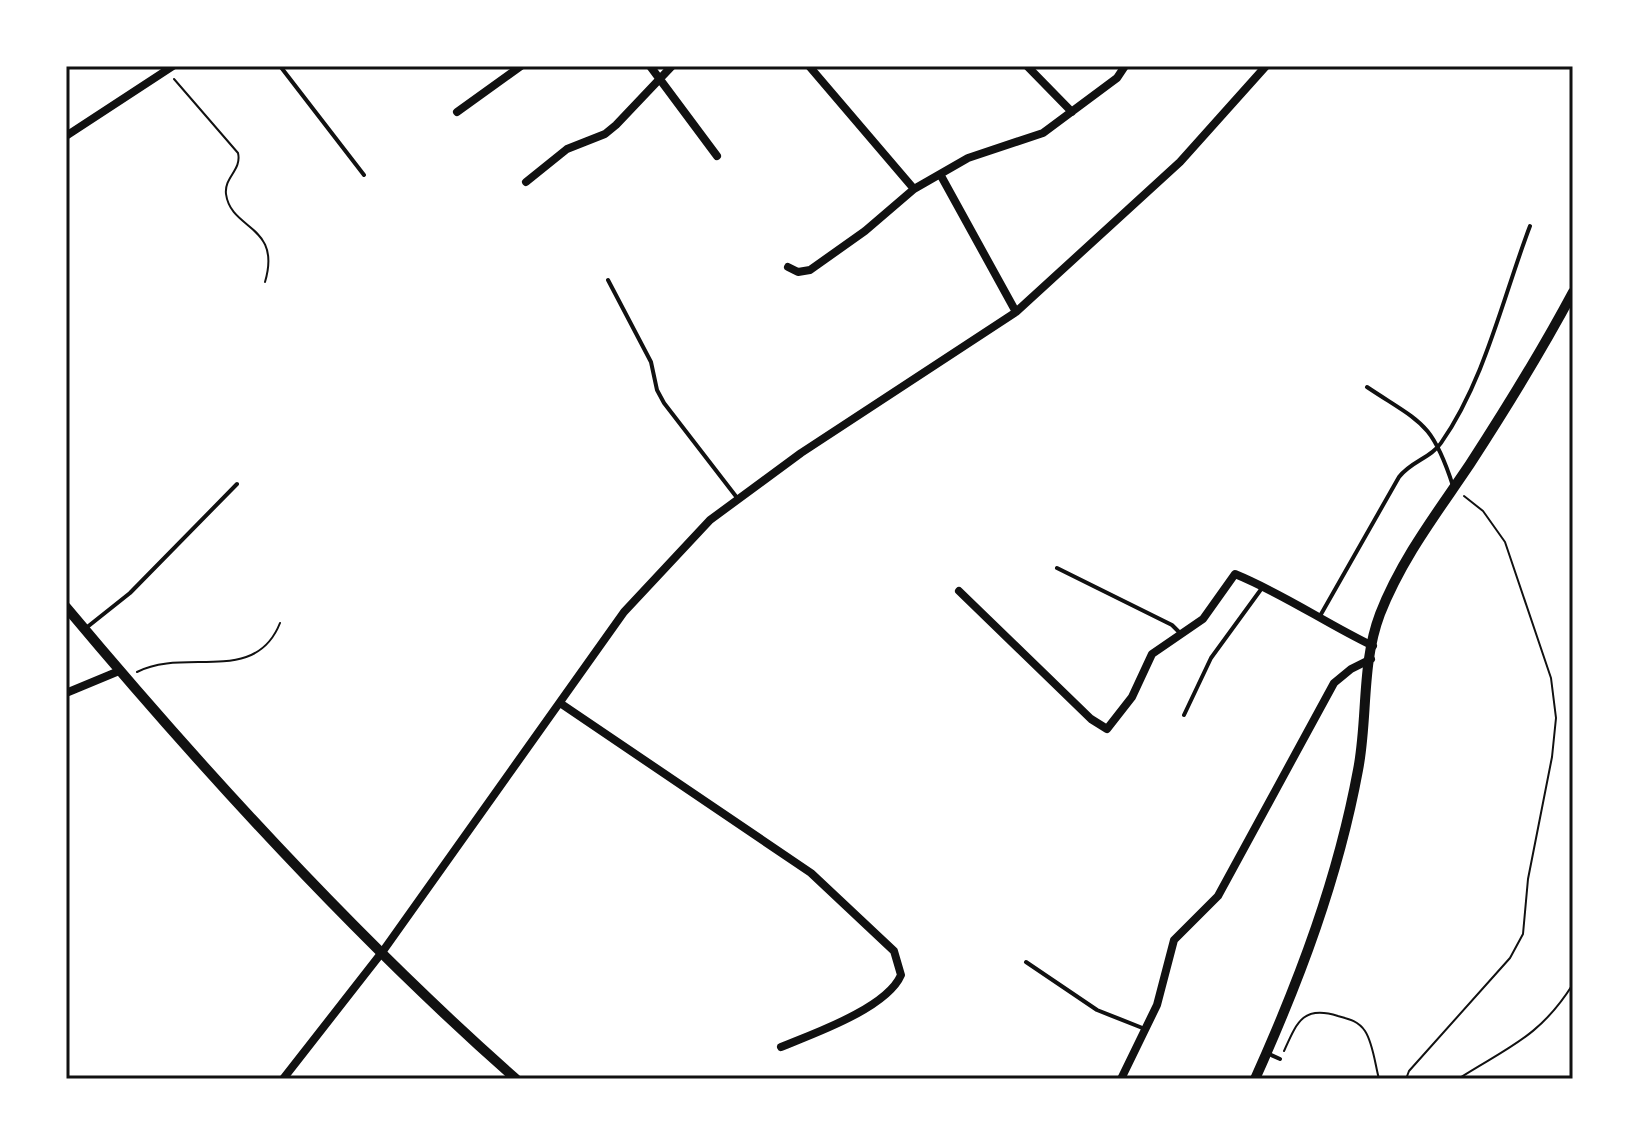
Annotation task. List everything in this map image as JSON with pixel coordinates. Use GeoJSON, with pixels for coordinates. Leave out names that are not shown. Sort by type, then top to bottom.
{"type":"FeatureCollection","features":[{"type":"Feature","properties":{"kind":"street"},"geometry":{"type":"LineString","coordinates":[[457,112],[521,66]]}},
{"type":"Feature","properties":{"kind":"street"},"geometry":{"type":"LineString","coordinates":[[650,66],[717,156]]}},
{"type":"Feature","properties":{"kind":"street"},"geometry":{"type":"LineString","coordinates":[[526,182],[567,149],[605,134],[672,66]]}},
{"type":"Feature","properties":{"kind":"street"},"geometry":{"type":"LineString","coordinates":[[809,66],[914,189]]}},
{"type":"Feature","properties":{"kind":"street"},"geometry":{"type":"LineString","coordinates":[[1027,66],[1072,112]]}},
{"type":"Feature","properties":{"kind":"street"},"geometry":{"type":"LineString","coordinates":[[788,267],[798,272],[810,270],[865,231],[914,189],[968,158],[1043,133],[1117,78],[1125,66]]}},
{"type":"Feature","properties":{"kind":"street"},"geometry":{"type":"LineString","coordinates":[[283,1079],[383,951],[624,612],[710,520],[813,445],[1016,312],[1180,162],[1266,66]]}},
{"type":"Feature","properties":{"kind":"street"},"geometry":{"type":"LineString","coordinates":[[66,136],[170,68]]}},
{"type":"Feature","properties":{"kind":"street"},"geometry":{"type":"LineString","coordinates":[[940,174],[1016,312]]}},
{"type":"Feature","properties":{"kind":"street"},"geometry":{"type":"LineString","coordinates":[[1255,1079],[1296,986],[1342,849],[1359,765],[1379,617],[1407,553],[1530,373],[1573,292]]}},
{"type":"Feature","properties":{"kind":"street"},"geometry":{"type":"LineString","coordinates":[[959,591],[1091,719],[1107,729],[1132,697],[1146,661],[1160,646],[1203,619],[1235,574],[1264,586],[1338,630],[1373,646]]}},
{"type":"Feature","properties":{"kind":"street"},"geometry":{"type":"LineString","coordinates":[[66,607],[122,674],[314,883],[516,1079]]}},
{"type":"Feature","properties":{"kind":"street"},"geometry":{"type":"LineString","coordinates":[[1121,1079],[1146,1030],[1174,940],[1218,896],[1328,692],[1351,669],[1371,659]]}},
{"type":"Feature","properties":{"kind":"street"},"geometry":{"type":"LineString","coordinates":[[66,693],[122,674]]}},
{"type":"Feature","properties":{"kind":"street"},"geometry":{"type":"LineString","coordinates":[[560,703],[811,873],[894,951],[901,975],[892,990],[835,1025],[781,1047]]}},
{"type":"Feature","properties":{"kind":"lane"},"geometry":{"type":"LineString","coordinates":[[280,66],[364,175]]}},
{"type":"Feature","properties":{"kind":"lane"},"geometry":{"type":"LineString","coordinates":[[1323,621],[1406,468],[1440,446],[1468,395],[1530,226]]}},
{"type":"Feature","properties":{"kind":"lane"},"geometry":{"type":"LineString","coordinates":[[608,280],[651,362],[657,390],[664,403],[738,499]]}},
{"type":"Feature","properties":{"kind":"lane"},"geometry":{"type":"LineString","coordinates":[[1367,387],[1426,426],[1440,446],[1454,487]]}},
{"type":"Feature","properties":{"kind":"lane"},"geometry":{"type":"LineString","coordinates":[[84,629],[130,593],[237,484]]}},
{"type":"Feature","properties":{"kind":"lane"},"geometry":{"type":"LineString","coordinates":[[1057,568],[1172,625],[1181,635]]}},
{"type":"Feature","properties":{"kind":"lane"},"geometry":{"type":"LineString","coordinates":[[1184,715],[1211,658],[1264,586]]}},
{"type":"Feature","properties":{"kind":"lane"},"geometry":{"type":"LineString","coordinates":[[1026,962],[1097,1010],[1146,1030]]}},
{"type":"Feature","properties":{"kind":"lane"},"geometry":{"type":"LineString","coordinates":[[1266,1053],[1280,1059]]}},
{"type":"Feature","properties":{"kind":"path"},"geometry":{"type":"LineString","coordinates":[[170,68],[238,153],[239,163],[226,186],[227,199],[264,241],[269,255],[265,282]]}},
{"type":"Feature","properties":{"kind":"path"},"geometry":{"type":"LineString","coordinates":[[1406,1079],[1419,1059],[1510,958],[1523,934],[1528,879],[1552,757],[1556,718],[1551,678],[1505,542],[1483,511],[1454,487]]}},
{"type":"Feature","properties":{"kind":"path"},"geometry":{"type":"LineString","coordinates":[[122,674],[176,660],[235,661],[256,654],[267,646],[280,623]]}},
{"type":"Feature","properties":{"kind":"path"},"geometry":{"type":"LineString","coordinates":[[1458,1079],[1515,1046],[1554,1015],[1573,984]]}},
{"type":"Feature","properties":{"kind":"path"},"geometry":{"type":"LineString","coordinates":[[1280,1059],[1298,1023],[1310,1013],[1326,1012],[1353,1020],[1365,1031],[1379,1079]]}}]}
